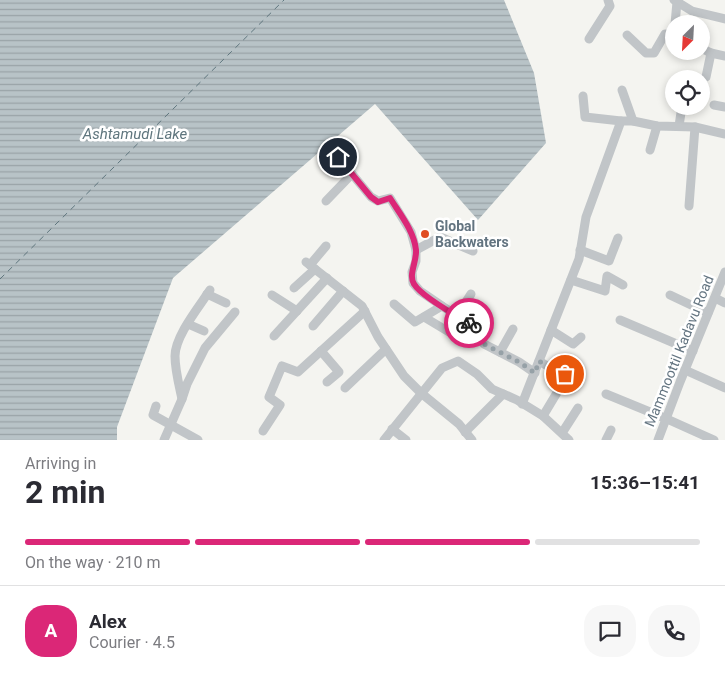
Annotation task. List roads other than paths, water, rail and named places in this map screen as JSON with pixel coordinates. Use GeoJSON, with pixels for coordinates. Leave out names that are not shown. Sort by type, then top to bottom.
{"type":"FeatureCollection","features":[{"type":"Feature","properties":{"kind":"street"},"geometry":{"type":"LineString","coordinates":[[589,39],[610,6],[608,0]]}},
{"type":"Feature","properties":{"kind":"street"},"geometry":{"type":"LineString","coordinates":[[677,15],[679,2],[692,11],[725,19]]}},
{"type":"Feature","properties":{"kind":"street"},"geometry":{"type":"LineString","coordinates":[[626,35],[646,53],[654,53],[665,36]]}},
{"type":"Feature","properties":{"kind":"street"},"geometry":{"type":"LineString","coordinates":[[707,70],[711,53],[725,56]]}},
{"type":"Feature","properties":{"kind":"street"},"geometry":{"type":"LineString","coordinates":[[622,90],[633,121]]}},
{"type":"Feature","properties":{"kind":"street"},"geometry":{"type":"LineString","coordinates":[[583,96],[585,117],[633,121],[657,126],[695,127],[725,134]]}},
{"type":"Feature","properties":{"kind":"street"},"geometry":{"type":"LineString","coordinates":[[714,105],[725,107]]}},
{"type":"Feature","properties":{"kind":"street"},"geometry":{"type":"LineString","coordinates":[[679,126],[681,115]]}},
{"type":"Feature","properties":{"kind":"street"},"geometry":{"type":"LineString","coordinates":[[522,404],[579,259],[586,217],[620,121]]}},
{"type":"Feature","properties":{"kind":"street"},"geometry":{"type":"LineString","coordinates":[[650,150],[657,126]]}},
{"type":"Feature","properties":{"kind":"street"},"geometry":{"type":"LineString","coordinates":[[689,206],[695,127]]}},
{"type":"Feature","properties":{"kind":"street"},"geometry":{"type":"LineString","coordinates":[[338,157],[371,197],[378,202],[390,198],[411,232],[416,250],[416,261],[412,272],[413,283],[442,306],[470,324],[484,344],[519,362],[535,373]]}},
{"type":"Feature","properties":{"kind":"street"},"geometry":{"type":"LineString","coordinates":[[326,200],[352,174]]}},
{"type":"Feature","properties":{"kind":"street"},"geometry":{"type":"LineString","coordinates":[[416,250],[440,237],[473,251]]}},
{"type":"Feature","properties":{"kind":"street"},"geometry":{"type":"LineString","coordinates":[[580,250],[609,261],[618,238]]}},
{"type":"Feature","properties":{"kind":"street"},"geometry":{"type":"LineString","coordinates":[[294,288],[326,246]]}},
{"type":"Feature","properties":{"kind":"street"},"geometry":{"type":"LineString","coordinates":[[310,265],[362,306],[378,337],[404,376],[421,393],[459,424],[472,440]]}},
{"type":"Feature","properties":{"kind":"street","name":"Mammoottil Kadavu Road"},"geometry":{"type":"LineString","coordinates":[[658,440],[725,272]]}},
{"type":"Feature","properties":{"kind":"street"},"geometry":{"type":"LineString","coordinates":[[571,280],[605,291],[606,276],[623,285]]}},
{"type":"Feature","properties":{"kind":"street"},"geometry":{"type":"LineString","coordinates":[[274,336],[327,278]]}},
{"type":"Feature","properties":{"kind":"street"},"geometry":{"type":"LineString","coordinates":[[313,326],[343,291]]}},
{"type":"Feature","properties":{"kind":"street"},"geometry":{"type":"LineString","coordinates":[[182,399],[175,354],[179,338],[209,292],[226,303]]}},
{"type":"Feature","properties":{"kind":"street"},"geometry":{"type":"LineString","coordinates":[[457,316],[471,294]]}},
{"type":"Feature","properties":{"kind":"street"},"geometry":{"type":"LineString","coordinates":[[272,295],[297,311]]}},
{"type":"Feature","properties":{"kind":"street"},"geometry":{"type":"LineString","coordinates":[[670,295],[708,313]]}},
{"type":"Feature","properties":{"kind":"street"},"geometry":{"type":"LineString","coordinates":[[714,298],[725,303]]}},
{"type":"Feature","properties":{"kind":"street"},"geometry":{"type":"LineString","coordinates":[[394,304],[415,322],[442,306]]}},
{"type":"Feature","properties":{"kind":"street"},"geometry":{"type":"LineString","coordinates":[[263,431],[280,405],[269,397],[282,366],[298,372],[365,311]]}},
{"type":"Feature","properties":{"kind":"street"},"geometry":{"type":"LineString","coordinates":[[164,440],[187,384],[205,348],[235,312]]}},
{"type":"Feature","properties":{"kind":"street"},"geometry":{"type":"LineString","coordinates":[[424,317],[448,332]]}},
{"type":"Feature","properties":{"kind":"street"},"geometry":{"type":"LineString","coordinates":[[620,320],[693,351]]}},
{"type":"Feature","properties":{"kind":"street"},"geometry":{"type":"LineString","coordinates":[[188,324],[204,331]]}},
{"type":"Feature","properties":{"kind":"street"},"geometry":{"type":"LineString","coordinates":[[500,352],[513,329]]}},
{"type":"Feature","properties":{"kind":"street"},"geometry":{"type":"LineString","coordinates":[[551,330],[573,344],[581,337]]}},
{"type":"Feature","properties":{"kind":"street"},"geometry":{"type":"LineString","coordinates":[[346,388],[386,349]]}},
{"type":"Feature","properties":{"kind":"street"},"geometry":{"type":"LineString","coordinates":[[321,351],[338,372],[327,382]]}},
{"type":"Feature","properties":{"kind":"street"},"geometry":{"type":"LineString","coordinates":[[384,440],[442,368],[458,361],[477,374],[492,389],[543,416],[569,440]]}},
{"type":"Feature","properties":{"kind":"street"},"geometry":{"type":"LineString","coordinates":[[539,361],[549,367],[554,362],[565,374]]}},
{"type":"Feature","properties":{"kind":"street"},"geometry":{"type":"LineString","coordinates":[[686,370],[725,388]]}},
{"type":"Feature","properties":{"kind":"street"},"geometry":{"type":"LineString","coordinates":[[543,416],[558,391]]}},
{"type":"Feature","properties":{"kind":"street"},"geometry":{"type":"LineString","coordinates":[[466,432],[503,394]]}},
{"type":"Feature","properties":{"kind":"street"},"geometry":{"type":"LineString","coordinates":[[606,394],[710,439]]}},
{"type":"Feature","properties":{"kind":"street"},"geometry":{"type":"LineString","coordinates":[[156,406],[152,415],[198,440]]}},
{"type":"Feature","properties":{"kind":"street"},"geometry":{"type":"LineString","coordinates":[[562,433],[578,408]]}},
{"type":"Feature","properties":{"kind":"street"},"geometry":{"type":"LineString","coordinates":[[392,429],[406,440]]}},
{"type":"Feature","properties":{"kind":"street"},"geometry":{"type":"LineString","coordinates":[[606,440],[611,430]]}},
{"type":"Feature","properties":{"kind":"water","name":"Ashtamudi Lake"},"geometry":{"type":"Polygon","coordinates":[[[0,0],[504,0],[534,73],[546,143],[478,220],[375,104],[173,278],[117,427],[117,440],[0,440],[0,0]]]}},
{"type":"Feature","properties":{"kind":"place","name":"Global Backwaters"},"geometry":{"type":"Point","coordinates":[425,234]}}]}
